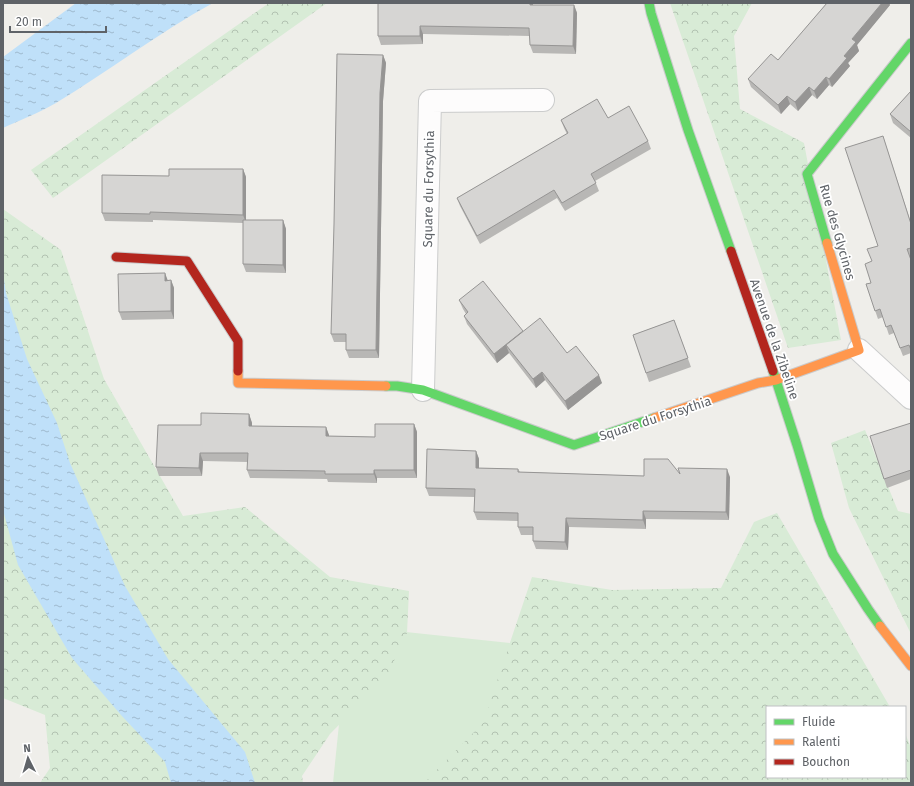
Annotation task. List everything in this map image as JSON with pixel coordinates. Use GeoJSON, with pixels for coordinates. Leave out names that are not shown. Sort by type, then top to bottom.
{"type":"FeatureCollection","features":[{"type":"Feature","properties":{"kind":"street","name":"Avenue de la Zibeline"},"geometry":{"type":"LineString","coordinates":[[649,3],[688,130],[776,380],[819,519],[833,554],[868,609],[911,666]]}},
{"type":"Feature","properties":{"kind":"street","name":"Rue des Glycines"},"geometry":{"type":"LineString","coordinates":[[859,350],[807,174],[911,43]]}},
{"type":"Feature","properties":{"kind":"street","name":"Square du Forsythia"},"geometry":{"type":"LineString","coordinates":[[423,390],[430,102],[543,100]]}},
{"type":"Feature","properties":{"kind":"street","name":"Square du Forsythia"},"geometry":{"type":"LineString","coordinates":[[116,257],[186,261],[238,341],[238,383],[397,386],[423,390],[574,445],[758,383],[776,380]]}},
{"type":"Feature","properties":{"kind":"street"},"geometry":{"type":"LineString","coordinates":[[776,380],[859,350],[911,398]]}},
{"type":"Feature","properties":{"kind":"green space"},"geometry":{"type":"Polygon","coordinates":[[[269,3],[327,3],[53,198],[31,170],[269,3]]]}},
{"type":"Feature","properties":{"kind":"green space"},"geometry":{"type":"Polygon","coordinates":[[[670,3],[752,3],[734,36],[740,109],[804,143],[841,340],[788,348],[670,3]]]}},
{"type":"Feature","properties":{"kind":"green space"},"geometry":{"type":"Polygon","coordinates":[[[3,209],[61,250],[104,379],[183,516],[245,507],[330,577],[409,591],[407,633],[387,676],[330,734],[302,776],[303,783],[40,783],[50,768],[45,715],[3,698],[3,209]]]}},
{"type":"Feature","properties":{"kind":"green space"},"geometry":{"type":"Polygon","coordinates":[[[865,430],[898,511],[911,514],[911,634],[849,508],[831,443],[865,430]]]}},
{"type":"Feature","properties":{"kind":"green space"},"geometry":{"type":"Polygon","coordinates":[[[777,513],[889,706],[766,706],[766,778],[906,778],[906,736],[911,748],[911,783],[424,783],[483,723],[532,577],[612,590],[721,588],[754,522],[777,513]]]}},
{"type":"Feature","properties":{"kind":"green space"},"geometry":{"type":"Polygon","coordinates":[[[349,626],[510,643],[496,783],[333,783],[349,626]]]}},
{"type":"Feature","properties":{"kind":"water"},"geometry":{"type":"Polygon","coordinates":[[[76,3],[213,3],[173,27],[56,103],[3,128],[3,57],[76,3]]]}},
{"type":"Feature","properties":{"kind":"water"},"geometry":{"type":"Polygon","coordinates":[[[3,273],[6,293],[27,359],[57,423],[70,463],[125,586],[168,659],[245,752],[255,783],[171,783],[165,762],[121,715],[72,658],[18,565],[3,510],[3,273]]]}},
{"type":"Feature","properties":{"kind":"building"},"geometry":{"type":"Polygon","coordinates":[[[378,3],[530,3],[530,5],[574,5],[573,46],[530,45],[529,28],[420,26],[420,36],[378,36],[378,3]]]}},
{"type":"Feature","properties":{"kind":"building"},"geometry":{"type":"Polygon","coordinates":[[[827,3],[882,3],[852,39],[856,42],[844,56],[847,58],[829,79],[826,77],[814,91],[809,87],[795,102],[787,96],[778,105],[748,79],[771,54],[778,60],[827,3]]]}},
{"type":"Feature","properties":{"kind":"building"},"geometry":{"type":"Polygon","coordinates":[[[337,54],[383,55],[380,93],[376,350],[346,350],[346,334],[331,334],[337,54]]]}},
{"type":"Feature","properties":{"kind":"building"},"geometry":{"type":"Polygon","coordinates":[[[911,91],[911,132],[890,114],[911,91]]]}},
{"type":"Feature","properties":{"kind":"building"},"geometry":{"type":"Polygon","coordinates":[[[597,99],[608,118],[629,106],[648,141],[591,174],[596,183],[562,203],[554,190],[477,236],[457,198],[568,133],[561,120],[597,99]]]}},
{"type":"Feature","properties":{"kind":"building"},"geometry":{"type":"Polygon","coordinates":[[[883,136],[911,224],[911,248],[907,249],[911,260],[911,350],[909,345],[900,348],[891,325],[886,327],[880,309],[875,311],[866,284],[871,283],[865,264],[872,261],[867,249],[878,246],[845,148],[883,136]]]}},
{"type":"Feature","properties":{"kind":"building"},"geometry":{"type":"Polygon","coordinates":[[[169,169],[243,169],[243,215],[150,212],[150,214],[102,213],[102,175],[169,176],[169,169]]]}},
{"type":"Feature","properties":{"kind":"building"},"geometry":{"type":"Polygon","coordinates":[[[243,220],[283,220],[283,265],[243,264],[243,220]]]}},
{"type":"Feature","properties":{"kind":"building"},"geometry":{"type":"Polygon","coordinates":[[[165,273],[165,281],[171,280],[171,311],[119,312],[118,274],[165,273]]]}},
{"type":"Feature","properties":{"kind":"building"},"geometry":{"type":"Polygon","coordinates":[[[483,281],[523,331],[494,354],[464,316],[468,312],[459,300],[483,281]]]}},
{"type":"Feature","properties":{"kind":"building"},"geometry":{"type":"Polygon","coordinates":[[[540,318],[567,353],[576,346],[599,375],[565,401],[542,372],[533,379],[506,345],[540,318]]]}},
{"type":"Feature","properties":{"kind":"building"},"geometry":{"type":"Polygon","coordinates":[[[674,320],[688,358],[646,373],[633,335],[674,320]]]}},
{"type":"Feature","properties":{"kind":"building"},"geometry":{"type":"Polygon","coordinates":[[[201,413],[249,414],[249,426],[326,427],[326,436],[375,437],[375,424],[414,424],[414,470],[374,470],[374,474],[325,474],[325,471],[247,470],[248,453],[200,453],[199,468],[156,467],[158,425],[201,425],[201,413]]]}},
{"type":"Feature","properties":{"kind":"building"},"geometry":{"type":"Polygon","coordinates":[[[911,423],[911,470],[884,479],[870,436],[911,423]]]}},
{"type":"Feature","properties":{"kind":"building"},"geometry":{"type":"Polygon","coordinates":[[[427,449],[476,451],[476,468],[518,469],[518,472],[644,476],[644,459],[668,459],[680,474],[678,468],[727,469],[726,512],[643,511],[643,520],[566,518],[565,542],[533,541],[533,527],[518,527],[518,513],[474,512],[475,489],[426,488],[427,449]]]}},
{"type":"Feature","properties":{"kind":"traffic: fast"},"geometry":{"type":"LineString","coordinates":[[649,3],[688,130],[731,251]]}},
{"type":"Feature","properties":{"kind":"traffic: fast"},"geometry":{"type":"LineString","coordinates":[[827,243],[807,174],[911,43]]}},
{"type":"Feature","properties":{"kind":"traffic: fast"},"geometry":{"type":"LineString","coordinates":[[773,371],[819,519],[833,554],[880,626]]}},
{"type":"Feature","properties":{"kind":"traffic: fast"},"geometry":{"type":"LineString","coordinates":[[386,386],[423,390],[574,445],[654,418]]}},
{"type":"Feature","properties":{"kind":"traffic: slow"},"geometry":{"type":"LineString","coordinates":[[654,418],[758,383],[776,380],[859,350],[827,243]]}},
{"type":"Feature","properties":{"kind":"traffic: slow"},"geometry":{"type":"LineString","coordinates":[[238,371],[238,383],[386,386]]}},
{"type":"Feature","properties":{"kind":"traffic: slow"},"geometry":{"type":"LineString","coordinates":[[880,626],[911,666]]}},
{"type":"Feature","properties":{"kind":"traffic: jam"},"geometry":{"type":"LineString","coordinates":[[731,251],[773,371]]}},
{"type":"Feature","properties":{"kind":"traffic: jam"},"geometry":{"type":"LineString","coordinates":[[116,257],[187,261],[238,341],[238,371]]}}]}
